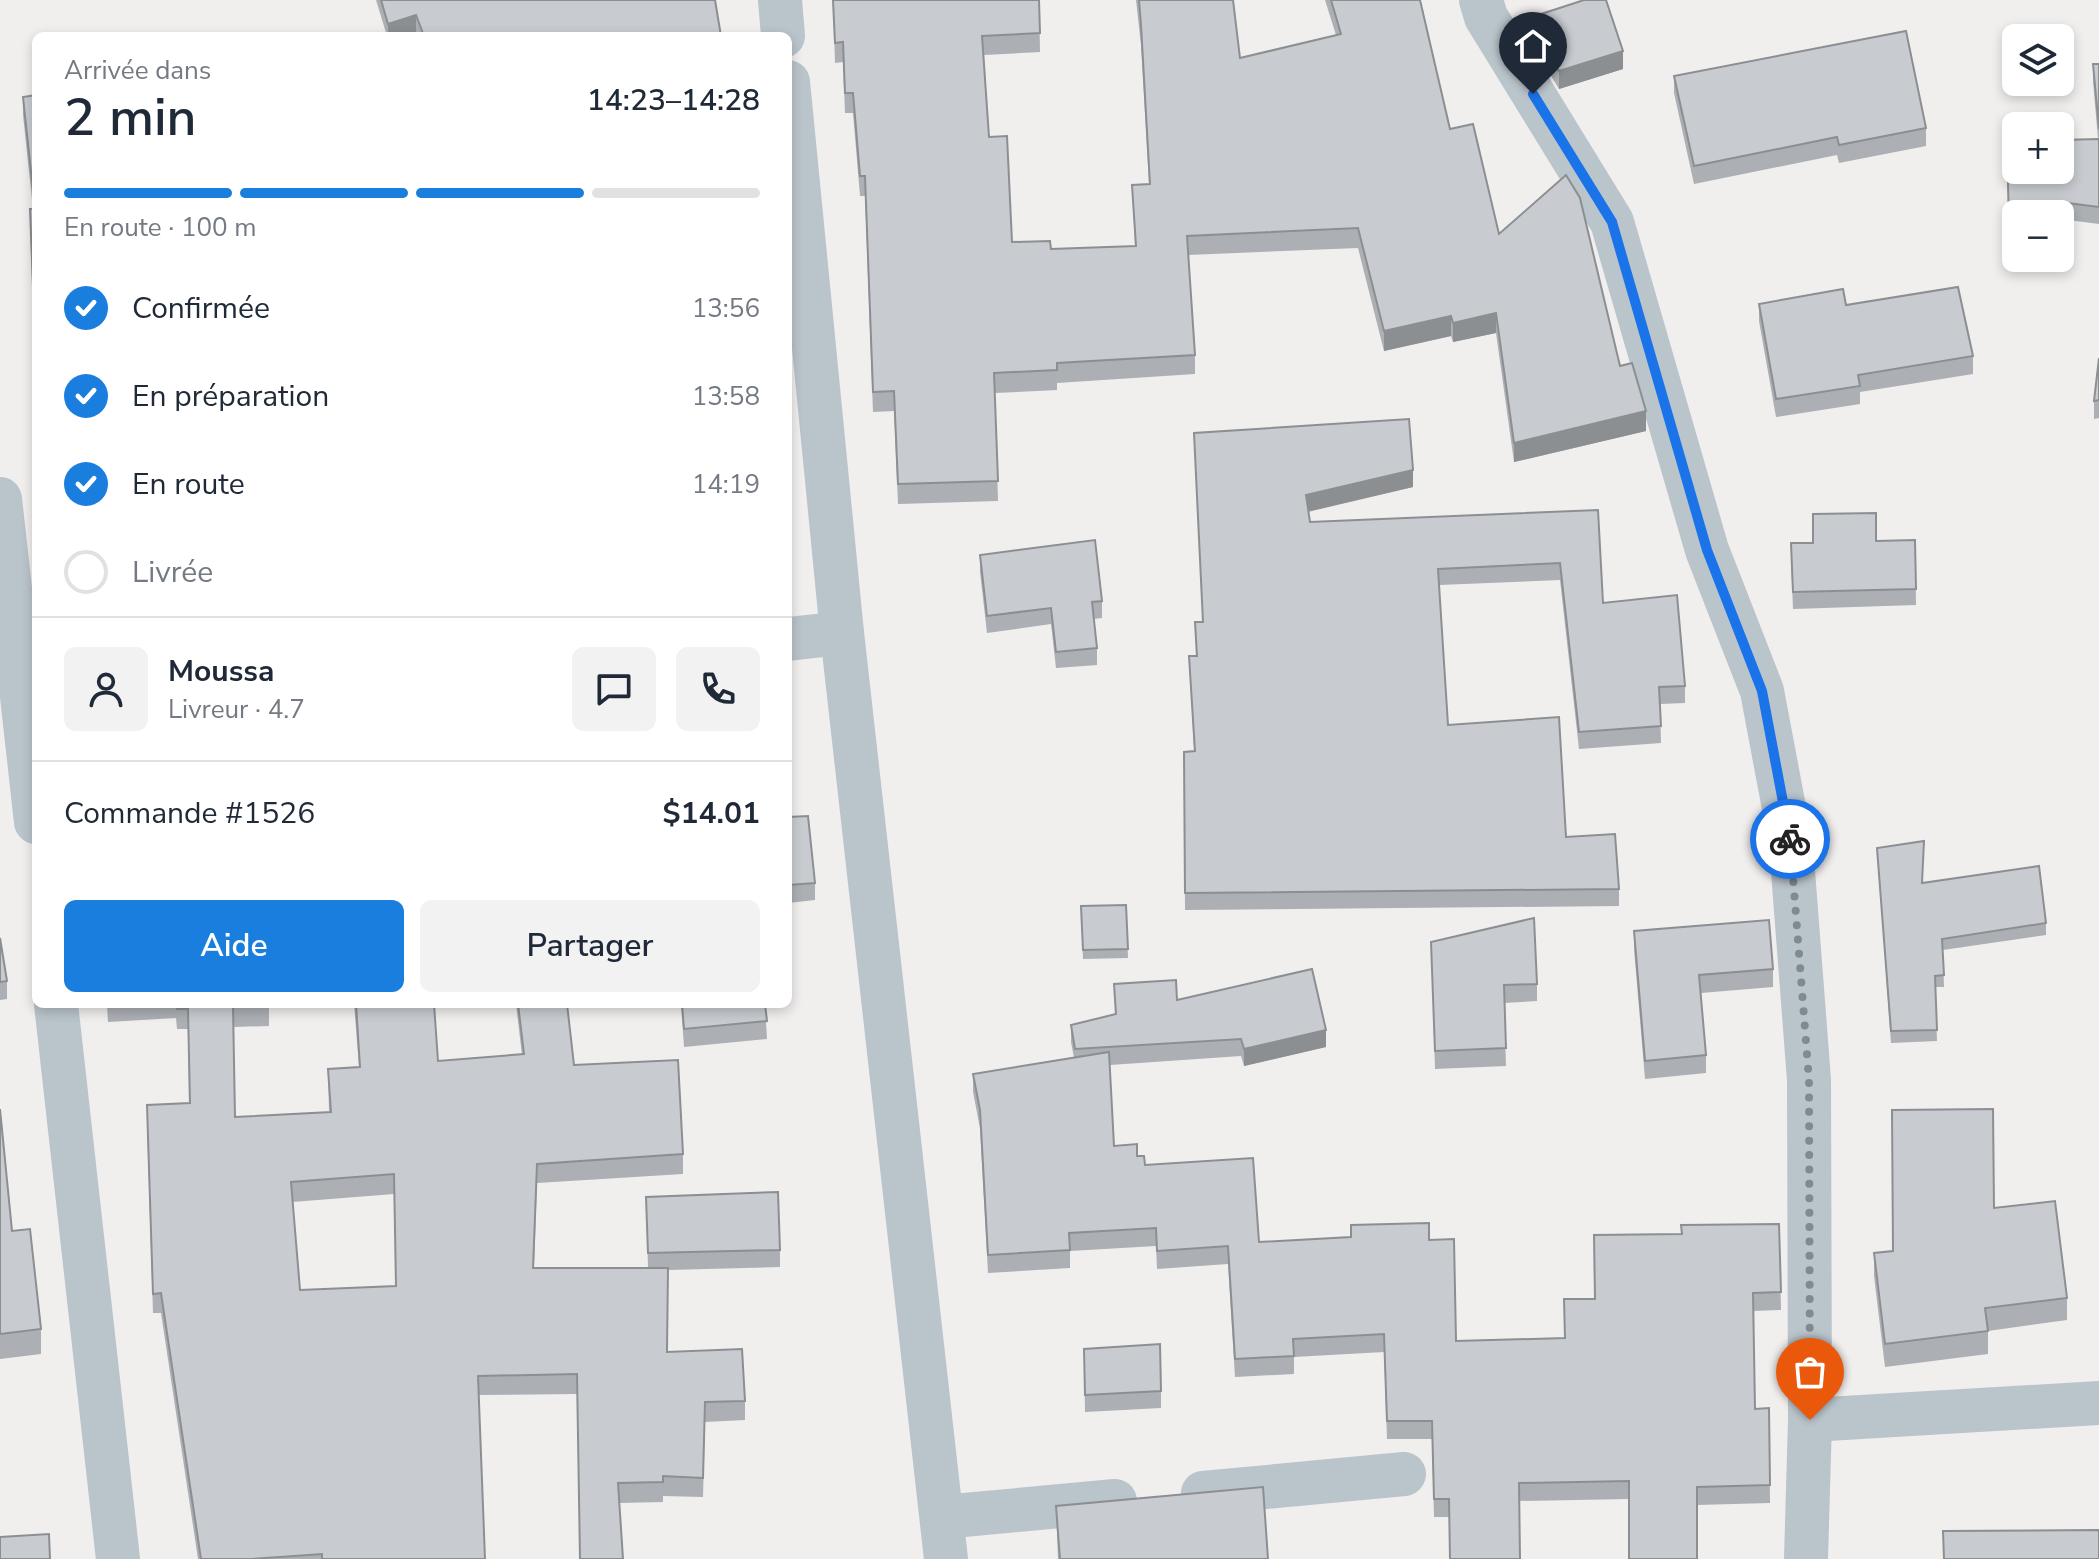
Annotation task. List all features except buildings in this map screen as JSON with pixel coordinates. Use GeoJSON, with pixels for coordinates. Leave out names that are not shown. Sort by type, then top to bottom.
{"type":"FeatureCollection","features":[{"type":"Feature","properties":{"kind":"street"},"geometry":{"type":"LineString","coordinates":[[780,0],[783,32]]}},
{"type":"Feature","properties":{"kind":"street"},"geometry":{"type":"LineString","coordinates":[[1481,0],[1486,17],[1612,222],[1707,550],[1762,691],[1791,845],[1809,1080],[1810,1420],[1806,1559]]}},
{"type":"Feature","properties":{"kind":"street"},"geometry":{"type":"LineString","coordinates":[[792,123],[842,633],[944,1538],[1157,1497],[1404,1474]]}},
{"type":"Feature","properties":{"kind":"street"},"geometry":{"type":"LineString","coordinates":[[0,499],[20,713],[32,795]]}},
{"type":"Feature","properties":{"kind":"street"},"geometry":{"type":"LineString","coordinates":[[792,639],[842,633]]}},
{"type":"Feature","properties":{"kind":"street"},"geometry":{"type":"LineString","coordinates":[[56,1008],[118,1559]]}},
{"type":"Feature","properties":{"kind":"street"},"geometry":{"type":"LineString","coordinates":[[1810,1420],[2099,1403]]}},
{"type":"Feature","properties":{"kind":"way so far"},"geometry":{"type":"LineString","coordinates":[[1790,839],[1809,1080],[1810,1420]]}},
{"type":"Feature","properties":{"kind":"route"},"geometry":{"type":"LineString","coordinates":[[1533,94],[1612,222],[1707,550],[1762,691],[1790,839]]}}]}
